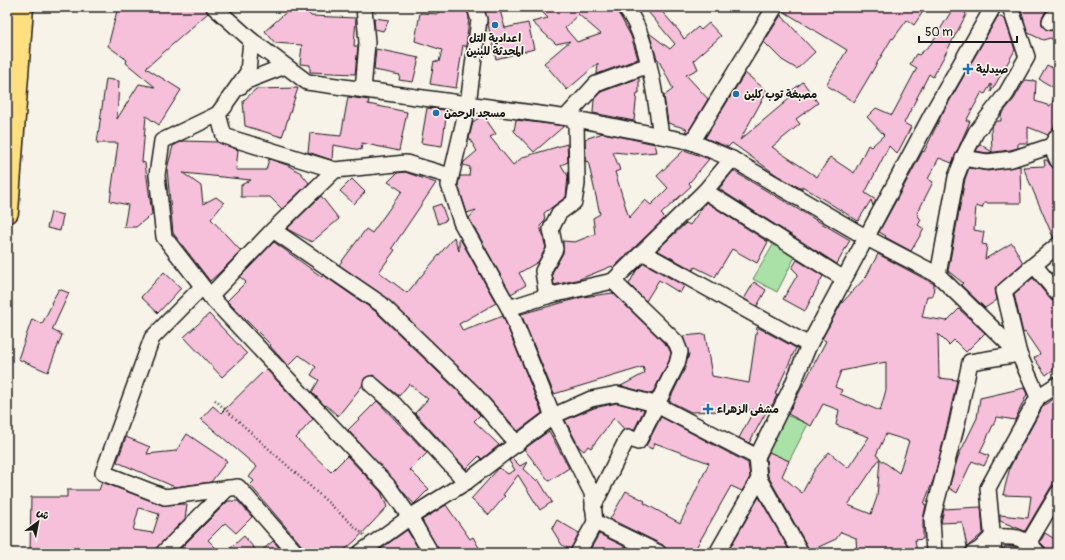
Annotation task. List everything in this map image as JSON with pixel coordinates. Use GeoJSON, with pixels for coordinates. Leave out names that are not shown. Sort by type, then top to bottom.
{"type":"FeatureCollection","features":[{"type":"Feature","properties":{"kind":"main road"},"geometry":{"type":"LineString","coordinates":[[7,212],[22,7]]}},
{"type":"Feature","properties":{"kind":"street"},"geometry":{"type":"LineString","coordinates":[[214,7],[250,40],[307,82],[571,118],[692,142],[732,159],[867,238],[938,275],[1019,354]]}},
{"type":"Feature","properties":{"kind":"street"},"geometry":{"type":"LineString","coordinates":[[363,90],[367,43],[364,7]]}},
{"type":"Feature","properties":{"kind":"street"},"geometry":{"type":"LineString","coordinates":[[475,7],[480,20],[468,104],[449,185],[461,222],[509,308],[553,416],[592,492],[594,515]]}},
{"type":"Feature","properties":{"kind":"street"},"geometry":{"type":"LineString","coordinates":[[624,7],[630,12],[636,24],[652,76],[661,136]]}},
{"type":"Feature","properties":{"kind":"street"},"geometry":{"type":"LineString","coordinates":[[692,142],[775,7]]}},
{"type":"Feature","properties":{"kind":"street"},"geometry":{"type":"LineString","coordinates":[[938,275],[956,177],[963,158],[976,132],[1006,94],[1027,57],[1010,7]]}},
{"type":"Feature","properties":{"kind":"street"},"geometry":{"type":"LineString","coordinates":[[801,553],[759,479],[757,457],[785,400],[809,345],[933,112],[991,8]]}},
{"type":"Feature","properties":{"kind":"street"},"geometry":{"type":"LineString","coordinates":[[1050,22],[1058,8]]}},
{"type":"Feature","properties":{"kind":"street"},"geometry":{"type":"LineString","coordinates":[[218,114],[248,72],[250,40]]}},
{"type":"Feature","properties":{"kind":"street"},"geometry":{"type":"LineString","coordinates":[[547,296],[543,271],[555,249],[552,229],[559,213],[574,202],[577,184],[571,118],[596,84],[648,65]]}},
{"type":"Feature","properties":{"kind":"street"},"geometry":{"type":"LineString","coordinates":[[285,66],[244,82],[218,114],[162,141],[158,175],[164,237],[206,292],[388,486],[410,517],[431,553]]}},
{"type":"Feature","properties":{"kind":"street"},"geometry":{"type":"LineString","coordinates":[[218,114],[224,136],[335,170],[406,163],[450,176]]}},
{"type":"Feature","properties":{"kind":"street"},"geometry":{"type":"LineString","coordinates":[[963,158],[987,162],[1012,158],[1054,140],[1058,161]]}},
{"type":"Feature","properties":{"kind":"street"},"geometry":{"type":"LineString","coordinates":[[509,308],[547,296],[613,281],[644,253],[705,192],[732,159]]}},
{"type":"Feature","properties":{"kind":"street"},"geometry":{"type":"LineString","coordinates":[[296,553],[238,487],[165,497],[103,472],[152,338],[206,292],[335,170]]}},
{"type":"Feature","properties":{"kind":"street"},"geometry":{"type":"LineString","coordinates":[[705,192],[844,279]]}},
{"type":"Feature","properties":{"kind":"street"},"geometry":{"type":"LineString","coordinates":[[273,230],[382,304],[473,393],[517,444]]}},
{"type":"Feature","properties":{"kind":"street"},"geometry":{"type":"LineString","coordinates":[[1038,397],[1019,354],[1004,291],[1058,245]]}},
{"type":"Feature","properties":{"kind":"street"},"geometry":{"type":"LineString","coordinates":[[644,253],[809,345]]}},
{"type":"Feature","properties":{"kind":"street"},"geometry":{"type":"LineString","coordinates":[[1034,265],[1058,294]]}},
{"type":"Feature","properties":{"kind":"street"},"geometry":{"type":"LineString","coordinates":[[578,553],[628,437],[638,442],[655,404],[676,364],[680,352],[676,342],[613,281]]}},
{"type":"Feature","properties":{"kind":"street"},"geometry":{"type":"LineString","coordinates":[[934,553],[932,519],[957,424],[970,362],[1019,354]]}},
{"type":"Feature","properties":{"kind":"street"},"geometry":{"type":"LineString","coordinates":[[371,384],[395,405],[466,482]]}},
{"type":"Feature","properties":{"kind":"street"},"geometry":{"type":"LineString","coordinates":[[994,553],[988,488],[1038,397],[1058,384]]}},
{"type":"Feature","properties":{"kind":"street"},"geometry":{"type":"LineString","coordinates":[[360,553],[410,517],[466,482],[553,416],[591,399],[617,394],[655,404],[757,457]]}},
{"type":"Feature","properties":{"kind":"street"},"geometry":{"type":"LineString","coordinates":[[717,553],[759,479]]}},
{"type":"Feature","properties":{"kind":"street"},"geometry":{"type":"LineString","coordinates":[[162,553],[228,488]]}},
{"type":"Feature","properties":{"kind":"street"},"geometry":{"type":"LineString","coordinates":[[973,553],[980,549],[992,537],[1011,536],[1033,548],[1058,493]]}},
{"type":"Feature","properties":{"kind":"street"},"geometry":{"type":"LineString","coordinates":[[594,515],[659,553]]}},
{"type":"Feature","properties":{"kind":"path"},"geometry":{"type":"LineString","coordinates":[[215,400],[373,543]]}},
{"type":"Feature","properties":{"kind":"green space"},"geometry":{"type":"Polygon","coordinates":[[[776,240],[799,249],[777,292],[753,279],[776,240]]]}},
{"type":"Feature","properties":{"kind":"green space"},"geometry":{"type":"Polygon","coordinates":[[[781,413],[808,424],[789,461],[767,451],[781,413]]]}},
{"type":"Feature","properties":{"kind":"building"},"geometry":{"type":"Polygon","coordinates":[[[118,7],[205,7],[208,13],[146,68],[181,90],[159,125],[146,116],[142,162],[145,163],[152,214],[136,227],[124,227],[128,205],[110,201],[118,143],[97,143],[106,79],[119,81],[117,119],[139,84],[155,87],[126,63],[127,60],[108,46],[118,7]]]}},
{"type":"Feature","properties":{"kind":"building"},"geometry":{"type":"Polygon","coordinates":[[[292,7],[303,7],[311,16],[356,18],[354,46],[358,46],[355,74],[310,72],[310,65],[300,64],[302,45],[275,43],[265,31],[292,7]]]}},
{"type":"Feature","properties":{"kind":"building"},"geometry":{"type":"Polygon","coordinates":[[[437,7],[466,7],[469,17],[466,47],[463,45],[456,88],[430,84],[434,61],[439,62],[442,50],[415,41],[420,13],[439,14],[437,7]]]}},
{"type":"Feature","properties":{"kind":"building"},"geometry":{"type":"Polygon","coordinates":[[[484,7],[499,7],[505,28],[528,23],[534,49],[496,59],[484,7]]]}},
{"type":"Feature","properties":{"kind":"building"},"geometry":{"type":"Polygon","coordinates":[[[537,7],[615,7],[631,36],[638,59],[597,74],[598,63],[567,90],[544,63],[570,41],[556,44],[532,22],[548,18],[537,7]],[[578,14],[565,28],[577,42],[601,34],[578,14]]]}},
{"type":"Feature","properties":{"kind":"building"},"geometry":{"type":"Polygon","coordinates":[[[644,7],[658,7],[684,39],[698,27],[701,30],[709,23],[721,36],[694,60],[698,69],[686,75],[708,99],[688,132],[685,131],[687,129],[668,123],[664,96],[673,89],[657,59],[649,33],[670,49],[675,44],[644,7]]]}},
{"type":"Feature","properties":{"kind":"building"},"geometry":{"type":"Polygon","coordinates":[[[784,7],[926,7],[914,25],[907,20],[893,39],[892,38],[854,102],[826,85],[847,50],[783,11],[784,7]]]}},
{"type":"Feature","properties":{"kind":"building"},"geometry":{"type":"Polygon","coordinates":[[[954,7],[964,7],[966,15],[933,77],[929,74],[904,123],[911,127],[897,154],[889,146],[865,193],[876,200],[873,206],[871,200],[858,221],[802,186],[802,189],[778,176],[732,143],[728,147],[705,138],[745,73],[767,91],[740,140],[789,99],[786,95],[803,82],[818,103],[796,119],[800,124],[772,147],[817,177],[830,157],[854,173],[868,145],[871,147],[884,135],[867,117],[876,108],[892,115],[917,68],[910,64],[916,54],[919,55],[931,44],[954,7]]]}},
{"type":"Feature","properties":{"kind":"building"},"geometry":{"type":"Polygon","coordinates":[[[1020,7],[1048,7],[1042,18],[1042,26],[1050,31],[1058,26],[1058,42],[1050,38],[1043,40],[1028,33],[1020,7]]]}},
{"type":"Feature","properties":{"kind":"building"},"geometry":{"type":"Polygon","coordinates":[[[781,15],[815,52],[797,69],[782,60],[764,42],[781,15]]]}},
{"type":"Feature","properties":{"kind":"building"},"geometry":{"type":"Polygon","coordinates":[[[998,16],[1005,19],[1015,50],[991,92],[991,84],[985,94],[982,92],[966,121],[970,121],[952,163],[939,158],[928,179],[933,182],[917,214],[921,220],[918,225],[924,229],[911,251],[885,237],[886,236],[879,232],[923,151],[924,152],[941,116],[998,16]]]}},
{"type":"Feature","properties":{"kind":"building"},"geometry":{"type":"Polygon","coordinates":[[[374,18],[389,20],[383,31],[375,29],[374,18]]]}},
{"type":"Feature","properties":{"kind":"building"},"geometry":{"type":"Polygon","coordinates":[[[376,49],[419,58],[413,82],[399,80],[400,75],[374,70],[376,49]]]}},
{"type":"Feature","properties":{"kind":"building"},"geometry":{"type":"Polygon","coordinates":[[[1047,65],[1058,71],[1058,90],[1039,79],[1047,65]]]}},
{"type":"Feature","properties":{"kind":"building"},"geometry":{"type":"Polygon","coordinates":[[[639,78],[639,93],[637,93],[634,121],[593,113],[594,99],[601,92],[639,78]]]}},
{"type":"Feature","properties":{"kind":"building"},"geometry":{"type":"Polygon","coordinates":[[[1025,80],[1036,81],[1035,101],[1050,106],[1058,92],[1058,117],[1054,127],[1048,135],[1028,127],[1028,143],[1018,143],[1018,148],[987,153],[976,151],[980,144],[992,152],[991,127],[996,121],[1001,121],[1001,115],[1014,99],[1025,80]]]}},
{"type":"Feature","properties":{"kind":"building"},"geometry":{"type":"Polygon","coordinates":[[[298,88],[282,137],[245,126],[243,101],[256,89],[298,88]]]}},
{"type":"Feature","properties":{"kind":"building"},"geometry":{"type":"Polygon","coordinates":[[[348,97],[369,100],[368,104],[407,112],[399,151],[362,143],[361,150],[333,145],[332,160],[308,152],[310,133],[341,136],[348,97]]]}},
{"type":"Feature","properties":{"kind":"building"},"geometry":{"type":"Polygon","coordinates":[[[427,108],[447,110],[442,146],[421,143],[427,108]]]}},
{"type":"Feature","properties":{"kind":"building"},"geometry":{"type":"Polygon","coordinates":[[[483,115],[496,134],[490,137],[513,165],[523,157],[567,144],[568,162],[561,165],[568,176],[566,197],[544,213],[545,221],[540,226],[546,248],[538,262],[519,273],[526,285],[511,294],[469,218],[476,210],[467,213],[458,185],[460,176],[469,176],[470,167],[463,165],[464,162],[477,151],[469,138],[473,122],[483,115]]]}},
{"type":"Feature","properties":{"kind":"building"},"geometry":{"type":"Polygon","coordinates":[[[516,120],[564,126],[534,152],[514,131],[516,120]]]}},
{"type":"Feature","properties":{"kind":"building"},"geometry":{"type":"Polygon","coordinates":[[[603,133],[655,144],[657,152],[634,154],[613,152],[620,170],[615,172],[629,218],[645,200],[651,205],[668,188],[657,176],[684,150],[709,159],[689,183],[691,186],[661,214],[665,218],[613,268],[612,266],[580,279],[554,285],[552,273],[563,253],[563,241],[575,242],[595,234],[593,218],[600,214],[588,161],[586,162],[585,139],[603,133]]]}},
{"type":"Feature","properties":{"kind":"building"},"geometry":{"type":"Polygon","coordinates":[[[183,141],[218,142],[238,150],[236,170],[266,170],[269,159],[287,165],[301,173],[309,183],[282,209],[270,197],[241,197],[241,185],[251,180],[183,173],[201,186],[203,204],[216,197],[224,203],[211,219],[241,251],[210,281],[173,233],[167,169],[173,146],[183,141]]]}},
{"type":"Feature","properties":{"kind":"building"},"geometry":{"type":"Polygon","coordinates":[[[1044,160],[1047,160],[1050,165],[1058,170],[1058,236],[1053,237],[1023,167],[1045,166],[1044,160]]]}},
{"type":"Feature","properties":{"kind":"building"},"geometry":{"type":"Polygon","coordinates":[[[1020,166],[1021,203],[984,203],[982,208],[976,206],[974,230],[984,232],[982,244],[987,245],[985,259],[1012,243],[1023,263],[998,285],[995,289],[997,300],[985,308],[961,285],[963,283],[948,271],[965,179],[969,168],[988,171],[1020,166]]]}},
{"type":"Feature","properties":{"kind":"building"},"geometry":{"type":"Polygon","coordinates":[[[733,171],[850,240],[837,264],[719,189],[733,171]]]}},
{"type":"Feature","properties":{"kind":"building"},"geometry":{"type":"Polygon","coordinates":[[[405,172],[436,183],[392,248],[395,250],[379,272],[407,293],[454,237],[459,251],[459,239],[462,242],[496,303],[459,324],[463,331],[503,316],[542,413],[518,431],[479,387],[387,298],[339,265],[366,229],[372,233],[402,191],[388,182],[397,173],[405,172]]]}},
{"type":"Feature","properties":{"kind":"building"},"geometry":{"type":"Polygon","coordinates":[[[352,179],[365,192],[354,204],[340,191],[352,179]]]}},
{"type":"Feature","properties":{"kind":"building"},"geometry":{"type":"Polygon","coordinates":[[[321,196],[339,219],[312,242],[287,229],[321,196]]]}},
{"type":"Feature","properties":{"kind":"building"},"geometry":{"type":"Polygon","coordinates":[[[706,202],[768,242],[757,263],[732,249],[715,277],[695,267],[693,270],[657,250],[686,223],[690,225],[706,202]]]}},
{"type":"Feature","properties":{"kind":"building"},"geometry":{"type":"Polygon","coordinates":[[[441,204],[447,220],[438,224],[432,207],[441,204]]]}},
{"type":"Feature","properties":{"kind":"building"},"geometry":{"type":"Polygon","coordinates":[[[51,212],[63,215],[60,231],[47,228],[51,212]]]}},
{"type":"Feature","properties":{"kind":"building"},"geometry":{"type":"Polygon","coordinates":[[[274,242],[322,277],[323,275],[375,311],[466,399],[480,415],[474,421],[499,445],[482,459],[479,456],[466,469],[415,413],[428,399],[409,384],[399,396],[373,375],[365,378],[362,386],[338,416],[326,405],[325,406],[312,392],[319,380],[311,375],[316,367],[299,355],[288,366],[270,346],[271,345],[227,301],[246,282],[240,277],[274,242]]]}},
{"type":"Feature","properties":{"kind":"building"},"geometry":{"type":"Polygon","coordinates":[[[878,254],[934,284],[933,296],[927,296],[922,317],[947,321],[959,309],[985,333],[966,352],[954,340],[949,345],[938,334],[939,378],[957,380],[934,478],[924,504],[926,505],[923,519],[923,539],[915,540],[917,553],[857,553],[856,538],[841,532],[836,539],[810,551],[768,476],[766,459],[769,452],[789,461],[782,476],[802,493],[815,469],[829,452],[848,468],[869,437],[836,425],[839,410],[823,404],[811,426],[788,414],[826,341],[822,339],[841,304],[866,277],[878,254]],[[886,362],[841,371],[835,387],[842,390],[840,394],[880,411],[886,390],[886,362]],[[886,434],[876,455],[880,458],[848,505],[871,514],[877,497],[880,459],[899,473],[909,441],[886,434]]]}},
{"type":"Feature","properties":{"kind":"building"},"geometry":{"type":"Polygon","coordinates":[[[797,260],[823,276],[805,311],[783,299],[798,274],[792,268],[797,260]]]}},
{"type":"Feature","properties":{"kind":"building"},"geometry":{"type":"Polygon","coordinates":[[[644,263],[684,286],[680,293],[659,280],[646,301],[629,284],[636,271],[644,263]]]}},
{"type":"Feature","properties":{"kind":"building"},"geometry":{"type":"Polygon","coordinates":[[[164,272],[181,288],[158,313],[141,297],[164,272]]]}},
{"type":"Feature","properties":{"kind":"building"},"geometry":{"type":"Polygon","coordinates":[[[1033,278],[1051,300],[1058,303],[1058,366],[1046,375],[1034,358],[1040,354],[1025,332],[1023,333],[1014,294],[1033,278]]]}},
{"type":"Feature","properties":{"kind":"building"},"geometry":{"type":"Polygon","coordinates":[[[754,282],[766,290],[757,306],[744,299],[754,282]]]}},
{"type":"Feature","properties":{"kind":"building"},"geometry":{"type":"Polygon","coordinates":[[[59,289],[69,293],[52,330],[62,335],[48,372],[18,359],[32,319],[42,324],[59,289]]]}},
{"type":"Feature","properties":{"kind":"building"},"geometry":{"type":"Polygon","coordinates":[[[613,293],[668,347],[671,353],[669,361],[652,394],[621,386],[645,373],[643,367],[554,394],[521,314],[583,297],[613,293]]]}},
{"type":"Feature","properties":{"kind":"building"},"geometry":{"type":"Polygon","coordinates":[[[209,314],[247,354],[222,377],[184,337],[209,314]]]}},
{"type":"Feature","properties":{"kind":"building"},"geometry":{"type":"Polygon","coordinates":[[[757,327],[796,348],[775,394],[777,395],[772,406],[770,405],[749,443],[739,438],[754,410],[691,412],[669,401],[685,368],[689,354],[683,336],[705,334],[712,376],[749,383],[757,327]]]}},
{"type":"Feature","properties":{"kind":"building"},"geometry":{"type":"Polygon","coordinates":[[[266,369],[313,419],[296,438],[331,472],[347,456],[381,492],[387,507],[355,541],[341,553],[305,553],[303,547],[250,485],[254,481],[249,477],[257,467],[201,419],[213,406],[221,413],[266,369]]]}},
{"type":"Feature","properties":{"kind":"building"},"geometry":{"type":"Polygon","coordinates":[[[1024,388],[1027,394],[1015,420],[997,417],[980,452],[989,456],[984,466],[972,461],[957,493],[949,488],[958,457],[977,418],[980,398],[1024,388]]]}},
{"type":"Feature","properties":{"kind":"building"},"geometry":{"type":"Polygon","coordinates":[[[1058,395],[1058,448],[1054,463],[1058,465],[1058,475],[1025,531],[1000,521],[1000,515],[1028,518],[1031,496],[1003,495],[1010,467],[1043,406],[1058,395]]]}},
{"type":"Feature","properties":{"kind":"building"},"geometry":{"type":"Polygon","coordinates":[[[377,401],[427,453],[410,470],[429,489],[414,504],[348,430],[377,401]]]}},
{"type":"Feature","properties":{"kind":"building"},"geometry":{"type":"Polygon","coordinates":[[[617,403],[644,410],[634,430],[624,429],[614,418],[591,448],[588,446],[584,451],[579,447],[565,420],[594,408],[617,403]]]}},
{"type":"Feature","properties":{"kind":"building"},"geometry":{"type":"Polygon","coordinates":[[[661,417],[748,463],[750,477],[742,491],[731,486],[693,553],[668,553],[663,545],[610,519],[626,491],[680,523],[694,495],[709,463],[655,443],[652,449],[646,446],[661,417]]]}},
{"type":"Feature","properties":{"kind":"building"},"geometry":{"type":"Polygon","coordinates":[[[549,431],[569,468],[549,481],[524,449],[549,431]]]}},
{"type":"Feature","properties":{"kind":"building"},"geometry":{"type":"Polygon","coordinates":[[[187,434],[227,461],[211,482],[175,487],[117,462],[126,437],[150,447],[147,454],[176,451],[187,434]]]}},
{"type":"Feature","properties":{"kind":"building"},"geometry":{"type":"Polygon","coordinates":[[[512,458],[520,466],[527,462],[523,469],[536,481],[538,479],[552,502],[540,510],[518,475],[503,495],[505,496],[489,515],[471,499],[499,468],[508,474],[515,470],[509,461],[512,458]]]}},
{"type":"Feature","properties":{"kind":"building"},"geometry":{"type":"Polygon","coordinates":[[[102,482],[162,505],[187,505],[185,519],[157,547],[154,553],[30,553],[31,497],[67,497],[67,490],[99,490],[102,482]],[[139,508],[133,530],[153,533],[159,514],[139,508]]]}},
{"type":"Feature","properties":{"kind":"building"},"geometry":{"type":"Polygon","coordinates":[[[759,497],[791,553],[727,553],[759,497]]]}},
{"type":"Feature","properties":{"kind":"building"},"geometry":{"type":"Polygon","coordinates":[[[228,501],[238,501],[252,517],[236,533],[225,523],[208,540],[221,553],[176,553],[228,501]]]}},
{"type":"Feature","properties":{"kind":"building"},"geometry":{"type":"Polygon","coordinates":[[[446,505],[470,539],[473,537],[482,553],[440,553],[422,520],[446,505]]]}},
{"type":"Feature","properties":{"kind":"building"},"geometry":{"type":"Polygon","coordinates":[[[981,507],[983,533],[967,547],[962,522],[941,523],[944,509],[981,507]]]}},
{"type":"Feature","properties":{"kind":"building"},"geometry":{"type":"Polygon","coordinates":[[[557,520],[579,533],[570,550],[562,545],[552,529],[557,520]]]}},
{"type":"Feature","properties":{"kind":"building"},"geometry":{"type":"Polygon","coordinates":[[[407,530],[421,553],[375,553],[393,540],[407,530]]]}},
{"type":"Feature","properties":{"kind":"building"},"geometry":{"type":"Polygon","coordinates":[[[1045,533],[1058,541],[1058,553],[1047,553],[1045,547],[1040,542],[1045,533]]]}},
{"type":"Feature","properties":{"kind":"building"},"geometry":{"type":"Polygon","coordinates":[[[599,534],[638,553],[588,553],[599,534]]]}},
{"type":"Feature","properties":{"kind":"building"},"geometry":{"type":"Polygon","coordinates":[[[244,536],[258,553],[225,553],[244,536]]]}},
{"type":"Feature","properties":{"kind":"building"},"geometry":{"type":"Polygon","coordinates":[[[273,541],[284,553],[259,553],[273,541]]]}},
{"type":"Feature","properties":{"kind":"building"},"geometry":{"type":"Polygon","coordinates":[[[1005,546],[1015,547],[1026,553],[1003,553],[1005,546]]]}},
{"type":"Feature","properties":{"kind":"place","name":"اعدادية التل المحدثة للبنين"},"geometry":{"type":"Point","coordinates":[495,25]}},
{"type":"Feature","properties":{"kind":"place","name":"صيدلية"},"geometry":{"type":"Point","coordinates":[968,69]}},
{"type":"Feature","properties":{"kind":"place","name":"مصبغة توب كلين"},"geometry":{"type":"Point","coordinates":[736,94]}},
{"type":"Feature","properties":{"kind":"place","name":"مسجد الرحمن"},"geometry":{"type":"Point","coordinates":[436,113]}},
{"type":"Feature","properties":{"kind":"place","name":"مشفى الزهراء"},"geometry":{"type":"Point","coordinates":[708,409]}}]}
